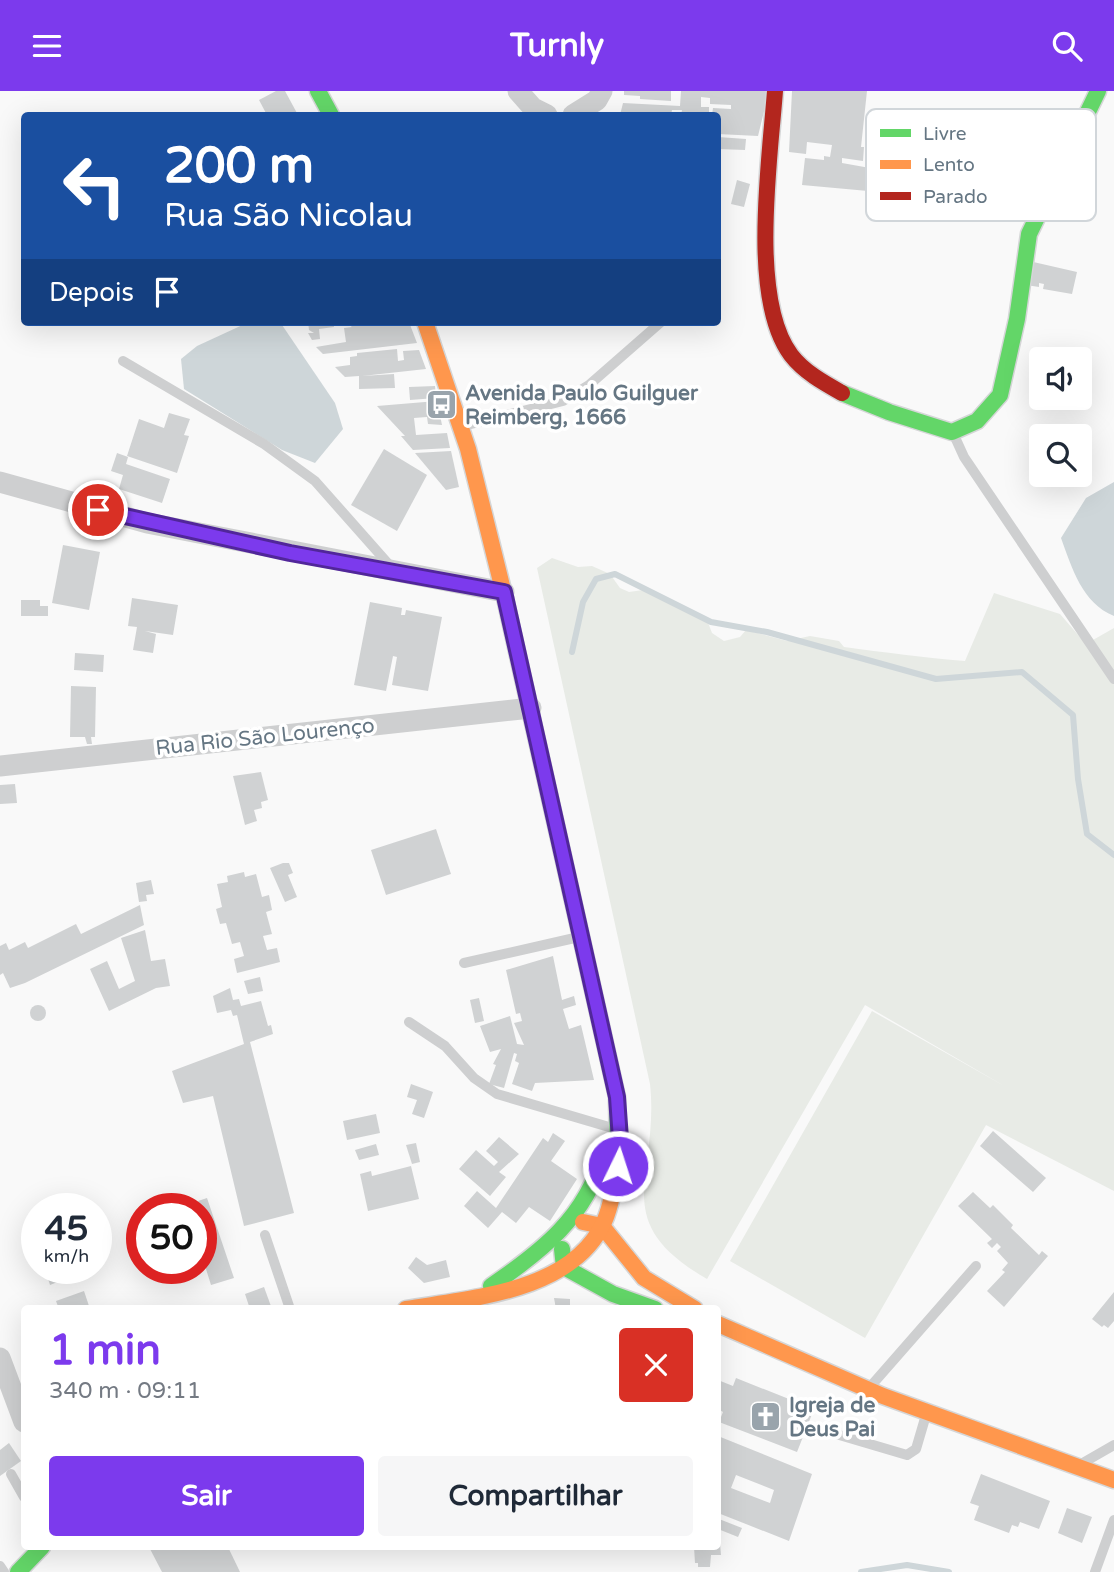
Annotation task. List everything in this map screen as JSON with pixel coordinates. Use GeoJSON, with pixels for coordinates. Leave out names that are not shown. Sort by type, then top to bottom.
{"type":"FeatureCollection","features":[{"type":"Feature","properties":{"kind":"main road"},"geometry":{"type":"LineString","coordinates":[[318,91],[329,112]]}},
{"type":"Feature","properties":{"kind":"main road"},"geometry":{"type":"LineString","coordinates":[[775,91],[766,258],[772,311],[791,355],[825,383],[867,405],[952,432],[977,421],[1000,395],[1017,319],[1030,234],[1036,221]]}},
{"type":"Feature","properties":{"kind":"main road"},"geometry":{"type":"LineString","coordinates":[[1089,109],[1098,91]]}},
{"type":"Feature","properties":{"kind":"main road"},"geometry":{"type":"LineString","coordinates":[[426,326],[460,426],[504,592],[617,1097],[620,1139],[610,1200],[602,1226],[564,1267],[531,1283],[427,1305]]}},
{"type":"Feature","properties":{"kind":"main road"},"geometry":{"type":"LineString","coordinates":[[478,1295],[559,1235],[573,1219],[600,1170],[617,1097]]}},
{"type":"Feature","properties":{"kind":"main road"},"geometry":{"type":"LineString","coordinates":[[610,1200],[621,1251]]}},
{"type":"Feature","properties":{"kind":"main road"},"geometry":{"type":"LineString","coordinates":[[573,1219],[602,1226],[644,1278],[688,1305]]}},
{"type":"Feature","properties":{"kind":"main road"},"geometry":{"type":"LineString","coordinates":[[559,1235],[564,1267]]}},
{"type":"Feature","properties":{"kind":"main road"},"geometry":{"type":"LineString","coordinates":[[564,1267],[613,1294],[644,1305]]}},
{"type":"Feature","properties":{"kind":"main road"},"geometry":{"type":"LineString","coordinates":[[721,1327],[927,1413],[1114,1480]]}},
{"type":"Feature","properties":{"kind":"main road"},"geometry":{"type":"LineString","coordinates":[[18,1572],[40,1550]]}},
{"type":"Feature","properties":{"kind":"street"},"geometry":{"type":"LineString","coordinates":[[518,91],[533,108],[541,112]]}},
{"type":"Feature","properties":{"kind":"street"},"geometry":{"type":"LineString","coordinates":[[577,112],[597,100],[602,91]]}},
{"type":"Feature","properties":{"kind":"street"},"geometry":{"type":"LineString","coordinates":[[0,482],[147,523],[504,592]]}},
{"type":"Feature","properties":{"kind":"street","name":"Rua Rio São Lourenço"},"geometry":{"type":"LineString","coordinates":[[0,766],[531,708]]}},
{"type":"Feature","properties":{"kind":"street"},"geometry":{"type":"LineString","coordinates":[[0,1358],[21,1414]]}},
{"type":"Feature","properties":{"kind":"lane"},"geometry":{"type":"LineString","coordinates":[[460,426],[563,401],[589,385],[657,326]]}},
{"type":"Feature","properties":{"kind":"lane"},"geometry":{"type":"LineString","coordinates":[[123,361],[264,444],[315,481],[397,573]]}},
{"type":"Feature","properties":{"kind":"lane"},"geometry":{"type":"LineString","coordinates":[[952,432],[964,457],[1114,679]]}},
{"type":"Feature","properties":{"kind":"lane"},"geometry":{"type":"LineString","coordinates":[[464,963],[581,936]]}},
{"type":"Feature","properties":{"kind":"lane"},"geometry":{"type":"LineString","coordinates":[[409,1022],[445,1045],[474,1078],[497,1094],[608,1127]]}},
{"type":"Feature","properties":{"kind":"lane"},"geometry":{"type":"LineString","coordinates":[[265,1235],[289,1305]]}},
{"type":"Feature","properties":{"kind":"lane"},"geometry":{"type":"LineString","coordinates":[[868,1389],[976,1266]]}},
{"type":"Feature","properties":{"kind":"lane"},"geometry":{"type":"LineString","coordinates":[[836,1434],[907,1455],[916,1449],[927,1413]]}},
{"type":"Feature","properties":{"kind":"lane"},"geometry":{"type":"LineString","coordinates":[[1075,1467],[1114,1445]]}},
{"type":"Feature","properties":{"kind":"lane"},"geometry":{"type":"LineString","coordinates":[[11,1474],[21,1492]]}},
{"type":"Feature","properties":{"kind":"lane"},"geometry":{"type":"LineString","coordinates":[[1096,1572],[1114,1520]]}},
{"type":"Feature","properties":{"kind":"lane"},"geometry":{"type":"LineString","coordinates":[[0,1566],[4,1572]]}},
{"type":"Feature","properties":{"kind":"shaded area"},"geometry":{"type":"Polygon","coordinates":[[[240,326],[283,326],[335,403],[343,429],[315,463],[282,450],[184,389],[181,359],[197,346],[240,326]]]}},
{"type":"Feature","properties":{"kind":"shaded area"},"geometry":{"type":"Polygon","coordinates":[[[1114,482],[1114,616],[1094,603],[1086,594],[1061,538],[1086,498],[1114,482]]]}},
{"type":"Feature","properties":{"kind":"shaded area"},"geometry":{"type":"Polygon","coordinates":[[[552,558],[578,567],[592,566],[610,574],[620,588],[629,592],[643,590],[684,606],[703,621],[707,620],[712,633],[724,641],[740,637],[746,630],[787,641],[810,636],[839,641],[844,647],[965,661],[994,593],[1060,614],[1086,644],[1114,628],[1114,1191],[986,1125],[865,1338],[730,1261],[872,1011],[1006,1087],[865,1005],[707,1279],[676,1257],[656,1237],[647,1216],[644,1194],[651,1117],[650,1084],[537,568],[552,558]]]}},
{"type":"Feature","properties":{"kind":"building"},"geometry":{"type":"Polygon","coordinates":[[[276,91],[285,91],[296,112],[265,112],[259,100],[276,91]]]}},
{"type":"Feature","properties":{"kind":"building"},"geometry":{"type":"Polygon","coordinates":[[[624,91],[671,91],[671,101],[640,99],[640,96],[624,95],[624,91]]]}},
{"type":"Feature","properties":{"kind":"building"},"geometry":{"type":"Polygon","coordinates":[[[681,91],[769,91],[758,136],[721,134],[721,112],[712,112],[713,108],[731,109],[731,105],[710,104],[710,98],[701,97],[701,107],[709,107],[709,112],[621,112],[623,103],[680,106],[681,91]]]}},
{"type":"Feature","properties":{"kind":"building"},"geometry":{"type":"Polygon","coordinates":[[[792,91],[867,91],[861,147],[864,147],[863,161],[842,158],[842,163],[866,167],[866,191],[802,185],[805,158],[824,160],[824,156],[830,157],[832,145],[807,142],[806,154],[789,152],[792,91]]]}},
{"type":"Feature","properties":{"kind":"building"},"geometry":{"type":"Polygon","coordinates":[[[721,137],[746,139],[745,150],[721,149],[721,137]]]}},
{"type":"Feature","properties":{"kind":"building"},"geometry":{"type":"Polygon","coordinates":[[[737,180],[750,184],[744,207],[731,204],[737,180]]]}},
{"type":"Feature","properties":{"kind":"building"},"geometry":{"type":"Polygon","coordinates":[[[1029,261],[1077,272],[1072,294],[1043,289],[1044,284],[1039,283],[1039,287],[1026,285],[1029,261]]]}},
{"type":"Feature","properties":{"kind":"building"},"geometry":{"type":"Polygon","coordinates":[[[308,326],[334,327],[319,329],[320,339],[312,340],[308,333],[314,333],[308,326]]]}},
{"type":"Feature","properties":{"kind":"building"},"geometry":{"type":"Polygon","coordinates":[[[411,326],[417,343],[323,354],[316,347],[346,342],[344,328],[411,326]]]}},
{"type":"Feature","properties":{"kind":"building"},"geometry":{"type":"Polygon","coordinates":[[[397,349],[398,361],[404,360],[403,351],[419,350],[426,369],[362,376],[394,374],[395,388],[359,389],[359,376],[345,377],[335,367],[350,365],[350,357],[357,356],[357,353],[397,349]]]}},
{"type":"Feature","properties":{"kind":"building"},"geometry":{"type":"Polygon","coordinates":[[[435,386],[436,398],[410,400],[409,387],[435,386]]]}},
{"type":"Feature","properties":{"kind":"building"},"geometry":{"type":"Polygon","coordinates":[[[437,401],[442,425],[428,424],[427,417],[414,418],[416,435],[447,433],[450,448],[413,450],[401,436],[405,436],[377,406],[437,401]]]}},
{"type":"Feature","properties":{"kind":"building"},"geometry":{"type":"Polygon","coordinates":[[[169,413],[190,419],[184,435],[189,436],[177,473],[127,456],[139,419],[164,428],[169,413]]]}},
{"type":"Feature","properties":{"kind":"building"},"geometry":{"type":"Polygon","coordinates":[[[384,449],[427,475],[397,531],[351,505],[384,449]]]}},
{"type":"Feature","properties":{"kind":"building"},"geometry":{"type":"Polygon","coordinates":[[[451,451],[459,487],[446,490],[415,453],[451,451]]]}},
{"type":"Feature","properties":{"kind":"building"},"geometry":{"type":"Polygon","coordinates":[[[117,453],[128,457],[126,464],[170,479],[162,503],[119,489],[123,475],[111,471],[117,453]]]}},
{"type":"Feature","properties":{"kind":"building"},"geometry":{"type":"Polygon","coordinates":[[[63,545],[100,552],[89,610],[52,603],[63,545]]]}},
{"type":"Feature","properties":{"kind":"building"},"geometry":{"type":"Polygon","coordinates":[[[132,598],[178,605],[173,635],[145,631],[156,634],[153,653],[133,650],[137,627],[128,626],[132,598]]]}},
{"type":"Feature","properties":{"kind":"building"},"geometry":{"type":"Polygon","coordinates":[[[21,600],[40,600],[40,606],[48,606],[48,616],[21,616],[21,600]]]}},
{"type":"Feature","properties":{"kind":"building"},"geometry":{"type":"Polygon","coordinates":[[[370,602],[402,608],[401,615],[405,615],[406,610],[442,617],[428,691],[392,685],[397,657],[393,656],[386,691],[354,685],[370,602]]]}},
{"type":"Feature","properties":{"kind":"building"},"geometry":{"type":"Polygon","coordinates":[[[75,653],[104,655],[103,672],[74,670],[75,653]]]}},
{"type":"Feature","properties":{"kind":"building"},"geometry":{"type":"Polygon","coordinates":[[[71,686],[96,687],[95,737],[91,737],[92,744],[87,744],[85,737],[70,737],[71,686]]]}},
{"type":"Feature","properties":{"kind":"building"},"geometry":{"type":"Polygon","coordinates":[[[261,772],[268,800],[261,802],[262,808],[254,810],[257,821],[245,825],[233,776],[261,772]]]}},
{"type":"Feature","properties":{"kind":"building"},"geometry":{"type":"Polygon","coordinates":[[[15,784],[17,803],[0,804],[0,785],[15,784]]]}},
{"type":"Feature","properties":{"kind":"building"},"geometry":{"type":"Polygon","coordinates":[[[436,829],[451,874],[386,895],[371,850],[436,829]]]}},
{"type":"Feature","properties":{"kind":"building"},"geometry":{"type":"Polygon","coordinates":[[[289,863],[293,873],[288,875],[297,897],[285,902],[270,868],[289,863]]]}},
{"type":"Feature","properties":{"kind":"building"},"geometry":{"type":"Polygon","coordinates":[[[244,872],[245,877],[256,874],[262,897],[269,895],[272,910],[266,912],[272,934],[263,936],[267,950],[277,948],[280,962],[237,973],[234,959],[244,956],[240,942],[232,944],[226,923],[220,924],[216,909],[222,907],[217,884],[228,882],[227,876],[244,872]]]}},
{"type":"Feature","properties":{"kind":"building"},"geometry":{"type":"Polygon","coordinates":[[[151,880],[154,894],[146,895],[147,901],[139,902],[136,883],[151,880]]]}},
{"type":"Feature","properties":{"kind":"building"},"geometry":{"type":"Polygon","coordinates":[[[140,905],[144,925],[25,983],[10,988],[3,973],[0,975],[0,946],[6,943],[9,950],[25,942],[28,948],[76,924],[81,934],[140,905]]]}},
{"type":"Feature","properties":{"kind":"building"},"geometry":{"type":"Polygon","coordinates":[[[145,930],[151,961],[165,959],[170,986],[156,988],[109,1011],[90,969],[107,961],[119,989],[135,981],[121,938],[145,930]]]}},
{"type":"Feature","properties":{"kind":"building"},"geometry":{"type":"Polygon","coordinates":[[[553,956],[562,1000],[574,996],[576,1005],[563,1009],[569,1029],[581,1025],[594,1080],[535,1083],[532,1091],[512,1084],[519,1063],[515,1061],[517,1054],[514,1053],[504,1088],[489,1084],[496,1065],[493,1064],[501,1049],[490,1052],[480,1026],[510,1016],[517,1044],[524,1045],[514,1023],[522,1021],[520,1013],[516,1014],[506,970],[553,956]]]}},
{"type":"Feature","properties":{"kind":"building"},"geometry":{"type":"Polygon","coordinates":[[[260,977],[263,991],[248,994],[244,981],[260,977]]]}},
{"type":"Feature","properties":{"kind":"building"},"geometry":{"type":"Polygon","coordinates":[[[230,988],[233,1000],[239,999],[241,1006],[261,1001],[268,1026],[271,1025],[273,1034],[250,1042],[294,1213],[244,1226],[213,1096],[183,1103],[172,1071],[244,1044],[237,1015],[233,1016],[231,1010],[217,1013],[213,996],[230,988]]]}},
{"type":"Feature","properties":{"kind":"building"},"geometry":{"type":"Polygon","coordinates":[[[479,998],[484,1021],[475,1023],[470,1000],[479,998]]]}},
{"type":"Feature","properties":{"kind":"building"},"geometry":{"type":"Polygon","coordinates":[[[38,1005],[44,1007],[44,1019],[38,1021],[32,1019],[30,1013],[32,1007],[38,1005]]]}},
{"type":"Feature","properties":{"kind":"building"},"geometry":{"type":"Polygon","coordinates":[[[411,1084],[433,1092],[424,1118],[412,1114],[417,1100],[407,1097],[411,1084]]]}},
{"type":"Feature","properties":{"kind":"building"},"geometry":{"type":"Polygon","coordinates":[[[376,1114],[380,1133],[347,1140],[343,1121],[376,1114]]]}},
{"type":"Feature","properties":{"kind":"building"},"geometry":{"type":"Polygon","coordinates":[[[993,1131],[1046,1178],[1033,1192],[980,1146],[993,1131]]]}},
{"type":"Feature","properties":{"kind":"building"},"geometry":{"type":"Polygon","coordinates":[[[553,1133],[565,1141],[551,1161],[577,1179],[550,1221],[529,1207],[516,1223],[502,1212],[488,1228],[464,1206],[477,1191],[496,1208],[543,1138],[548,1142],[553,1133]]]}},
{"type":"Feature","properties":{"kind":"building"},"geometry":{"type":"Polygon","coordinates":[[[499,1137],[519,1154],[499,1172],[506,1177],[490,1196],[459,1169],[476,1150],[494,1166],[498,1162],[486,1151],[499,1137]]]}},
{"type":"Feature","properties":{"kind":"building"},"geometry":{"type":"Polygon","coordinates":[[[416,1143],[420,1162],[412,1164],[406,1145],[416,1143]]]}},
{"type":"Feature","properties":{"kind":"building"},"geometry":{"type":"Polygon","coordinates":[[[376,1144],[379,1155],[359,1160],[355,1150],[376,1144]]]}},
{"type":"Feature","properties":{"kind":"building"},"geometry":{"type":"Polygon","coordinates":[[[411,1166],[419,1199],[368,1211],[360,1174],[371,1171],[372,1176],[411,1166]]]}},
{"type":"Feature","properties":{"kind":"building"},"geometry":{"type":"Polygon","coordinates":[[[973,1192],[990,1208],[993,1205],[1013,1225],[1011,1228],[1039,1255],[1042,1251],[1048,1256],[1004,1307],[987,1291],[1005,1272],[1002,1270],[1008,1263],[997,1251],[1001,1247],[997,1243],[992,1248],[987,1243],[992,1239],[958,1206],[973,1192]]]}},
{"type":"Feature","properties":{"kind":"building"},"geometry":{"type":"Polygon","coordinates":[[[217,1228],[234,1278],[217,1283],[217,1228]]]}},
{"type":"Feature","properties":{"kind":"building"},"geometry":{"type":"Polygon","coordinates":[[[416,1257],[427,1265],[446,1260],[450,1277],[424,1283],[408,1268],[416,1257]]]}},
{"type":"Feature","properties":{"kind":"building"},"geometry":{"type":"Polygon","coordinates":[[[264,1287],[271,1305],[249,1305],[245,1294],[264,1287]]]}},
{"type":"Feature","properties":{"kind":"building"},"geometry":{"type":"Polygon","coordinates":[[[84,1291],[89,1305],[58,1305],[56,1301],[84,1291]]]}},
{"type":"Feature","properties":{"kind":"building"},"geometry":{"type":"Polygon","coordinates":[[[1114,1292],[1114,1321],[1108,1328],[1104,1325],[1102,1327],[1092,1319],[1114,1292]]]}},
{"type":"Feature","properties":{"kind":"building"},"geometry":{"type":"Polygon","coordinates":[[[554,1298],[570,1299],[570,1305],[555,1305],[554,1298]]]}},
{"type":"Feature","properties":{"kind":"building","name":"Igreja de Deus Pai"},"geometry":{"type":"Polygon","coordinates":[[[736,1378],[814,1409],[797,1452],[721,1423],[721,1381],[733,1386],[736,1378]]]}},
{"type":"Feature","properties":{"kind":"building"},"geometry":{"type":"Polygon","coordinates":[[[721,1437],[812,1474],[789,1541],[721,1514],[721,1437]],[[736,1475],[731,1488],[770,1503],[774,1490],[736,1475]]]}},
{"type":"Feature","properties":{"kind":"building"},"geometry":{"type":"Polygon","coordinates":[[[9,1443],[21,1461],[0,1476],[0,1450],[9,1443]]]}},
{"type":"Feature","properties":{"kind":"building"},"geometry":{"type":"Polygon","coordinates":[[[981,1474],[1050,1501],[1039,1529],[1020,1522],[1018,1527],[1012,1525],[1009,1533],[974,1520],[979,1506],[970,1503],[981,1474]]]}},
{"type":"Feature","properties":{"kind":"building"},"geometry":{"type":"Polygon","coordinates":[[[1067,1508],[1092,1517],[1082,1543],[1058,1533],[1067,1508]]]}},
{"type":"Feature","properties":{"kind":"building"},"geometry":{"type":"Polygon","coordinates":[[[721,1520],[742,1528],[738,1537],[721,1530],[721,1520]]]}},
{"type":"Feature","properties":{"kind":"building"},"geometry":{"type":"Polygon","coordinates":[[[151,1550],[229,1550],[240,1572],[162,1572],[151,1550]]]}},
{"type":"Feature","properties":{"kind":"building"},"geometry":{"type":"Polygon","coordinates":[[[694,1550],[721,1550],[721,1555],[711,1555],[710,1567],[698,1567],[698,1563],[695,1563],[694,1550]]]}},
{"type":"Feature","properties":{"kind":"waterway"},"geometry":{"type":"LineString","coordinates":[[572,652],[583,602],[596,579],[615,574],[711,622],[767,632],[936,679],[1022,672],[1073,715],[1078,779],[1087,834],[1114,855]]}},
{"type":"Feature","properties":{"kind":"waterway"},"geometry":{"type":"LineString","coordinates":[[861,1572],[907,1565],[949,1572]]}},
{"type":"Feature","properties":{"kind":"traffic: fast"},"geometry":{"type":"LineString","coordinates":[[318,91],[329,112]]}},
{"type":"Feature","properties":{"kind":"traffic: fast"},"geometry":{"type":"LineString","coordinates":[[1089,109],[1098,91]]}},
{"type":"Feature","properties":{"kind":"traffic: fast"},"geometry":{"type":"LineString","coordinates":[[842,393],[889,412],[952,432],[977,421],[1000,395],[1017,319],[1029,234],[1035,221]]}},
{"type":"Feature","properties":{"kind":"traffic: fast"},"geometry":{"type":"LineString","coordinates":[[505,598],[617,1097],[618,1154]]}},
{"type":"Feature","properties":{"kind":"traffic: fast"},"geometry":{"type":"LineString","coordinates":[[491,1286],[560,1231],[586,1197],[603,1155]]}},
{"type":"Feature","properties":{"kind":"traffic: fast"},"geometry":{"type":"LineString","coordinates":[[562,1249],[564,1267],[613,1294],[644,1305]]}},
{"type":"Feature","properties":{"kind":"traffic: fast"},"geometry":{"type":"LineString","coordinates":[[18,1572],[39,1550]]}},
{"type":"Feature","properties":{"kind":"traffic: slow"},"geometry":{"type":"LineString","coordinates":[[426,326],[468,449],[505,598]]}},
{"type":"Feature","properties":{"kind":"traffic: slow"},"geometry":{"type":"LineString","coordinates":[[433,1305],[517,1288],[569,1264],[589,1245],[604,1222],[612,1197],[618,1154]]}},
{"type":"Feature","properties":{"kind":"traffic: slow"},"geometry":{"type":"LineString","coordinates":[[583,1222],[602,1226],[644,1278],[688,1305]]}},
{"type":"Feature","properties":{"kind":"traffic: slow"},"geometry":{"type":"LineString","coordinates":[[721,1325],[883,1396],[1114,1480]]}},
{"type":"Feature","properties":{"kind":"traffic: jam"},"geometry":{"type":"LineString","coordinates":[[775,91],[765,227],[770,300],[778,330],[791,355],[808,372],[842,393]]}},
{"type":"Feature","properties":{"kind":"place","name":"Avenida Paulo Guilguer Reimberg, 1666"},"geometry":{"type":"Point","coordinates":[442,405]}},
{"type":"Feature","properties":{"kind":"place","name":"Igreja de Deus Pai"},"geometry":{"type":"Point","coordinates":[766,1417]}},
{"type":"Feature","properties":{"kind":"route"},"geometry":{"type":"LineString","coordinates":[[98,510],[290,553],[504,592],[617,1097],[620,1121],[618,1166]]}}]}
